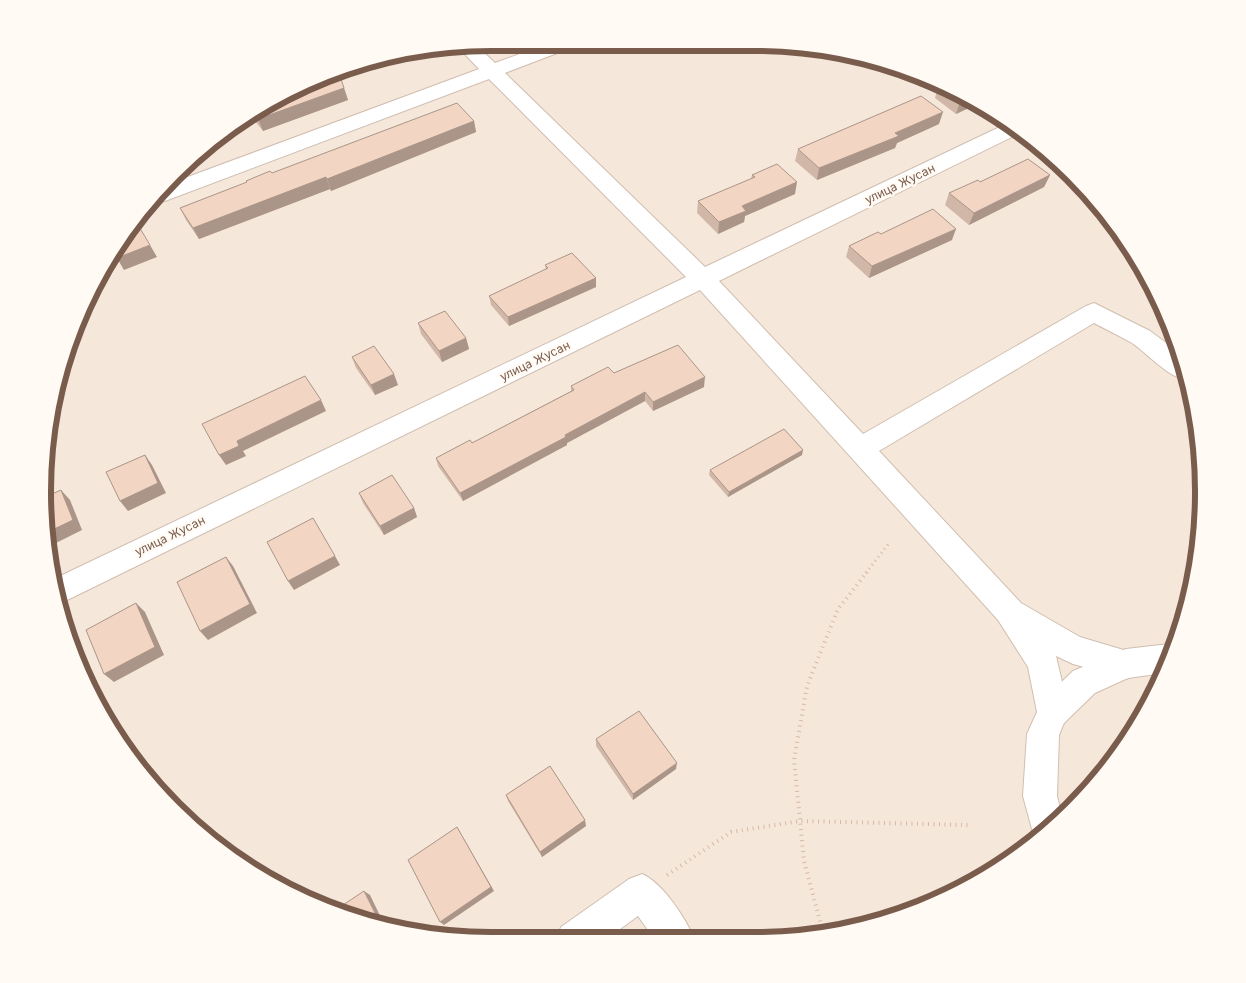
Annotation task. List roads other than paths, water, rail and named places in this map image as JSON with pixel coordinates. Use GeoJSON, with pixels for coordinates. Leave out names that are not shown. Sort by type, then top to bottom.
{"type":"FeatureCollection","features":[{"type":"Feature","properties":{"kind":"street"},"geometry":{"type":"LineString","coordinates":[[170,191],[544,51]]}},
{"type":"Feature","properties":{"kind":"street"},"geometry":{"type":"LineString","coordinates":[[473,52],[704,280],[1009,610],[1043,662],[1054,712]]}},
{"type":"Feature","properties":{"kind":"street","name":"улица Жусан"},"geometry":{"type":"LineString","coordinates":[[63,589],[704,280],[1008,131]]}},
{"type":"Feature","properties":{"kind":"street"},"geometry":{"type":"LineString","coordinates":[[860,449],[1094,312],[1141,337],[1175,363]]}},
{"type":"Feature","properties":{"kind":"street"},"geometry":{"type":"LineString","coordinates":[[1009,610],[1073,650],[1126,664]]}},
{"type":"Feature","properties":{"kind":"street"},"geometry":{"type":"LineString","coordinates":[[1046,821],[1040,796],[1043,734],[1054,712],[1084,682],[1126,664],[1161,659]]}},
{"type":"Feature","properties":{"kind":"street"},"geometry":{"type":"LineString","coordinates":[[585,932],[642,892],[671,932]]}}]}
